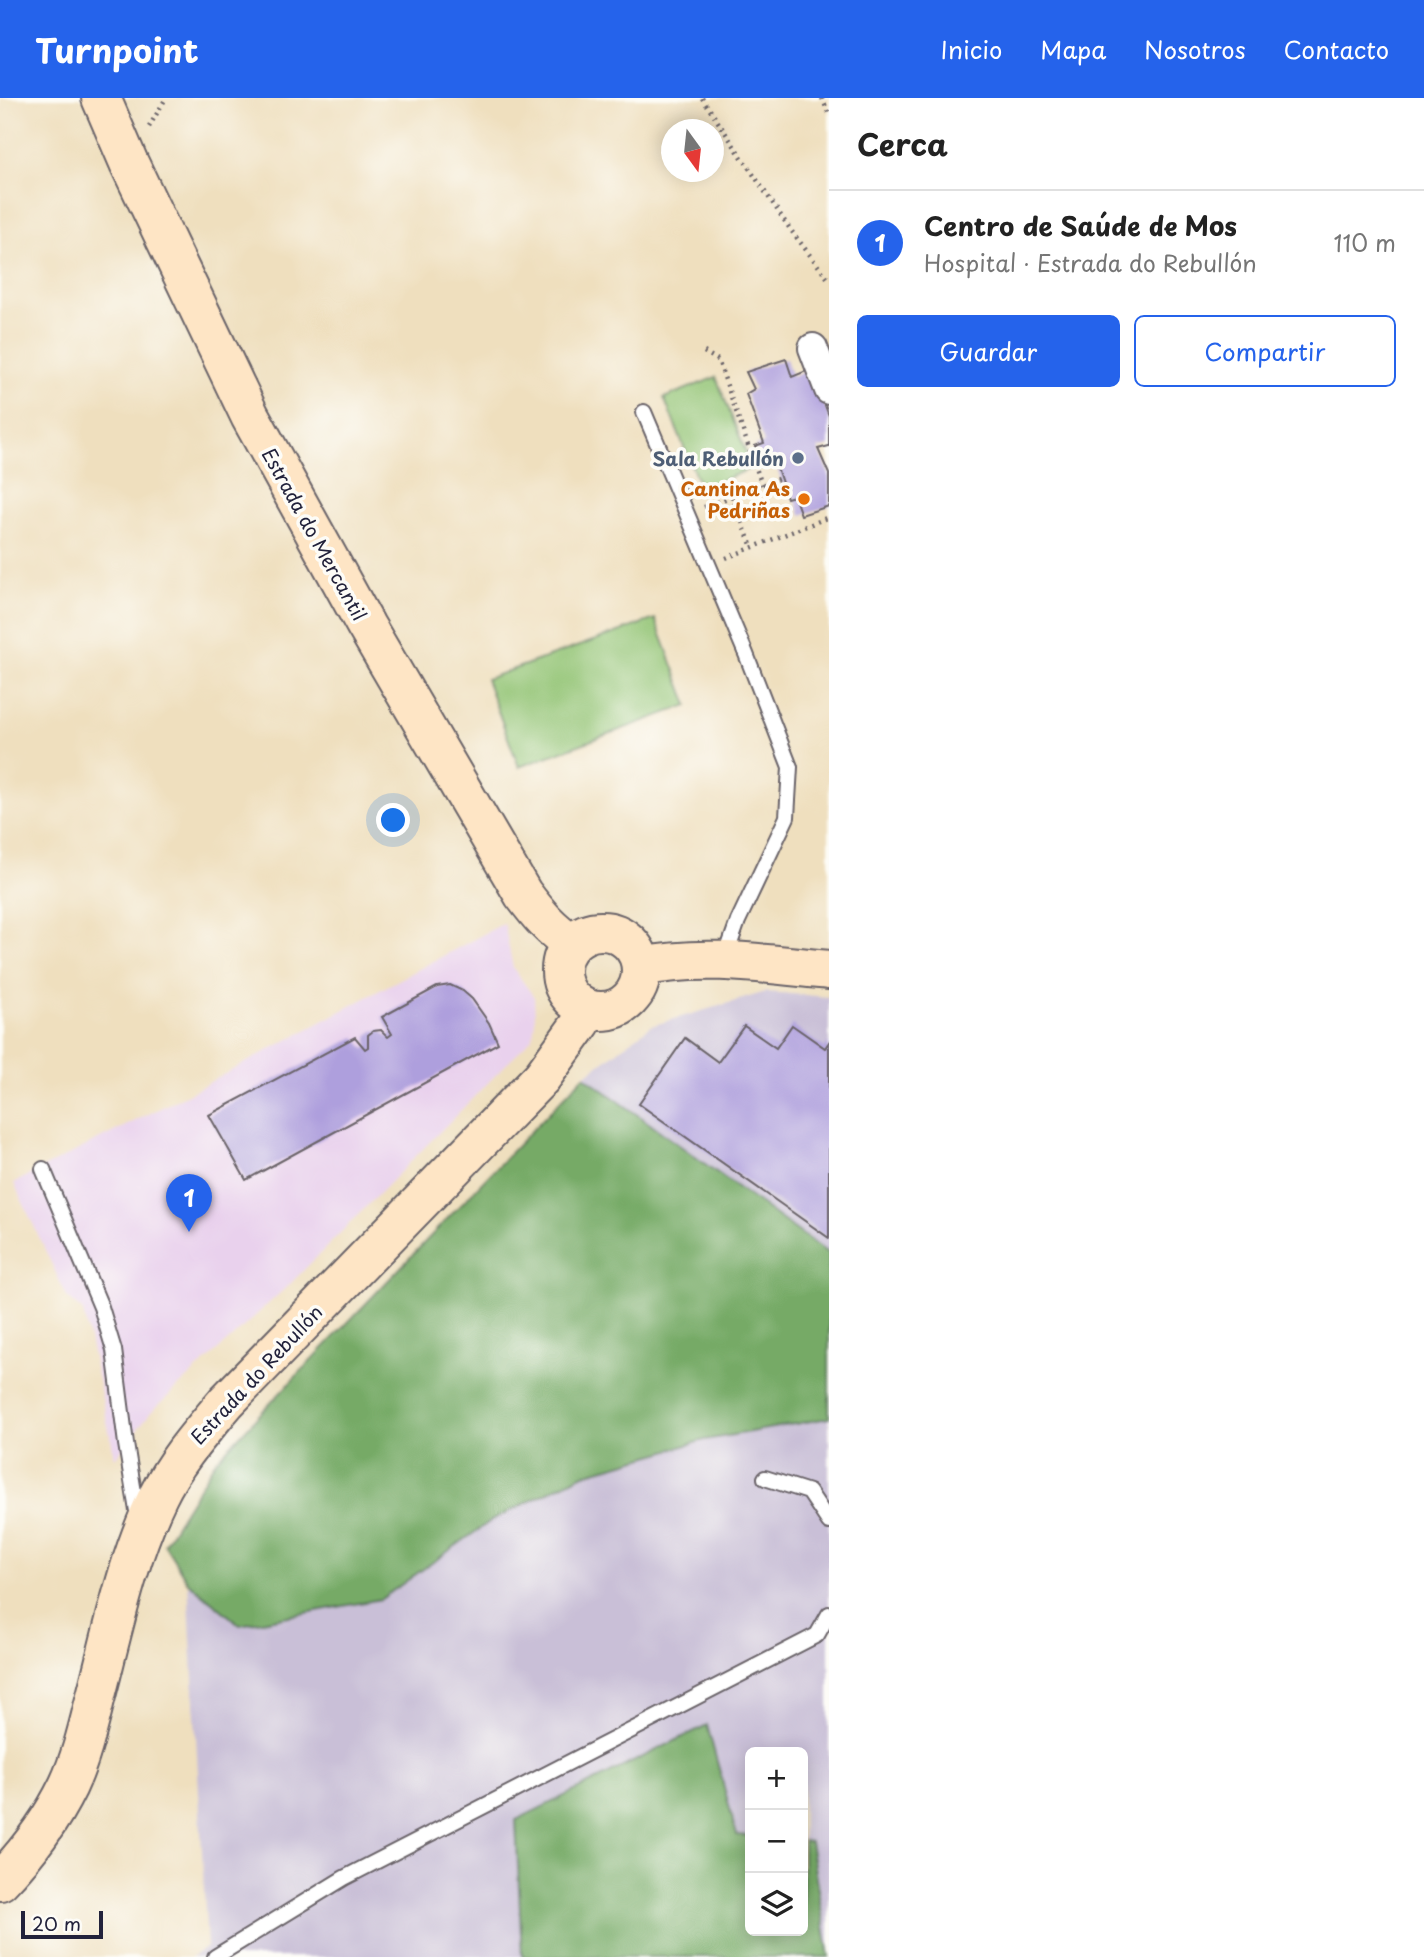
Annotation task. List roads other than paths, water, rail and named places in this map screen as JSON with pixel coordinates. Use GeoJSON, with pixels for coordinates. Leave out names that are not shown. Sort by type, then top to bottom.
{"type":"FeatureCollection","features":[{"type":"Feature","properties":{"kind":"street","name":"Estrada do Mercantil"},"geometry":{"type":"LineString","coordinates":[[101,98],[128,163],[250,416],[366,626],[523,894],[545,922],[572,943]]}},
{"type":"Feature","properties":{"kind":"street"},"geometry":{"type":"LineString","coordinates":[[813,348],[829,390]]}},
{"type":"Feature","properties":{"kind":"street"},"geometry":{"type":"LineString","coordinates":[[594,932],[608,932],[620,936],[637,954],[641,967],[637,989],[630,999],[610,1010],[587,1009],[575,1002],[562,980],[561,967],[572,943],[594,932]]}},
{"type":"Feature","properties":{"kind":"street"},"geometry":{"type":"LineString","coordinates":[[641,967],[656,963],[724,960],[829,970]]}},
{"type":"Feature","properties":{"kind":"street","name":"Estrada do Rebullón"},"geometry":{"type":"LineString","coordinates":[[0,1881],[43,1829],[68,1786],[86,1735],[119,1604],[141,1535],[158,1496],[181,1455],[226,1402],[542,1077],[581,1024],[587,1009]]}},
{"type":"Feature","properties":{"kind":"lane"},"geometry":{"type":"LineString","coordinates":[[644,412],[790,768],[787,817],[738,921],[724,960]]}},
{"type":"Feature","properties":{"kind":"lane"},"geometry":{"type":"LineString","coordinates":[[43,1169],[101,1307],[114,1350],[141,1535]]}},
{"type":"Feature","properties":{"kind":"lane"},"geometry":{"type":"LineString","coordinates":[[765,1478],[808,1492],[829,1522]]}},
{"type":"Feature","properties":{"kind":"lane"},"geometry":{"type":"LineString","coordinates":[[215,1957],[344,1878],[817,1635],[829,1614]]}},
{"type":"Feature","properties":{"kind":"place","name":"Sala Rebullón"},"geometry":{"type":"Point","coordinates":[798,458]}},
{"type":"Feature","properties":{"kind":"place","name":"Cantina As Pedriñas"},"geometry":{"type":"Point","coordinates":[804,499]}},
{"type":"Feature","properties":{"kind":"place","name":"Centro de Saúde de Mos"},"geometry":{"type":"Point","coordinates":[189,1232]}}]}
